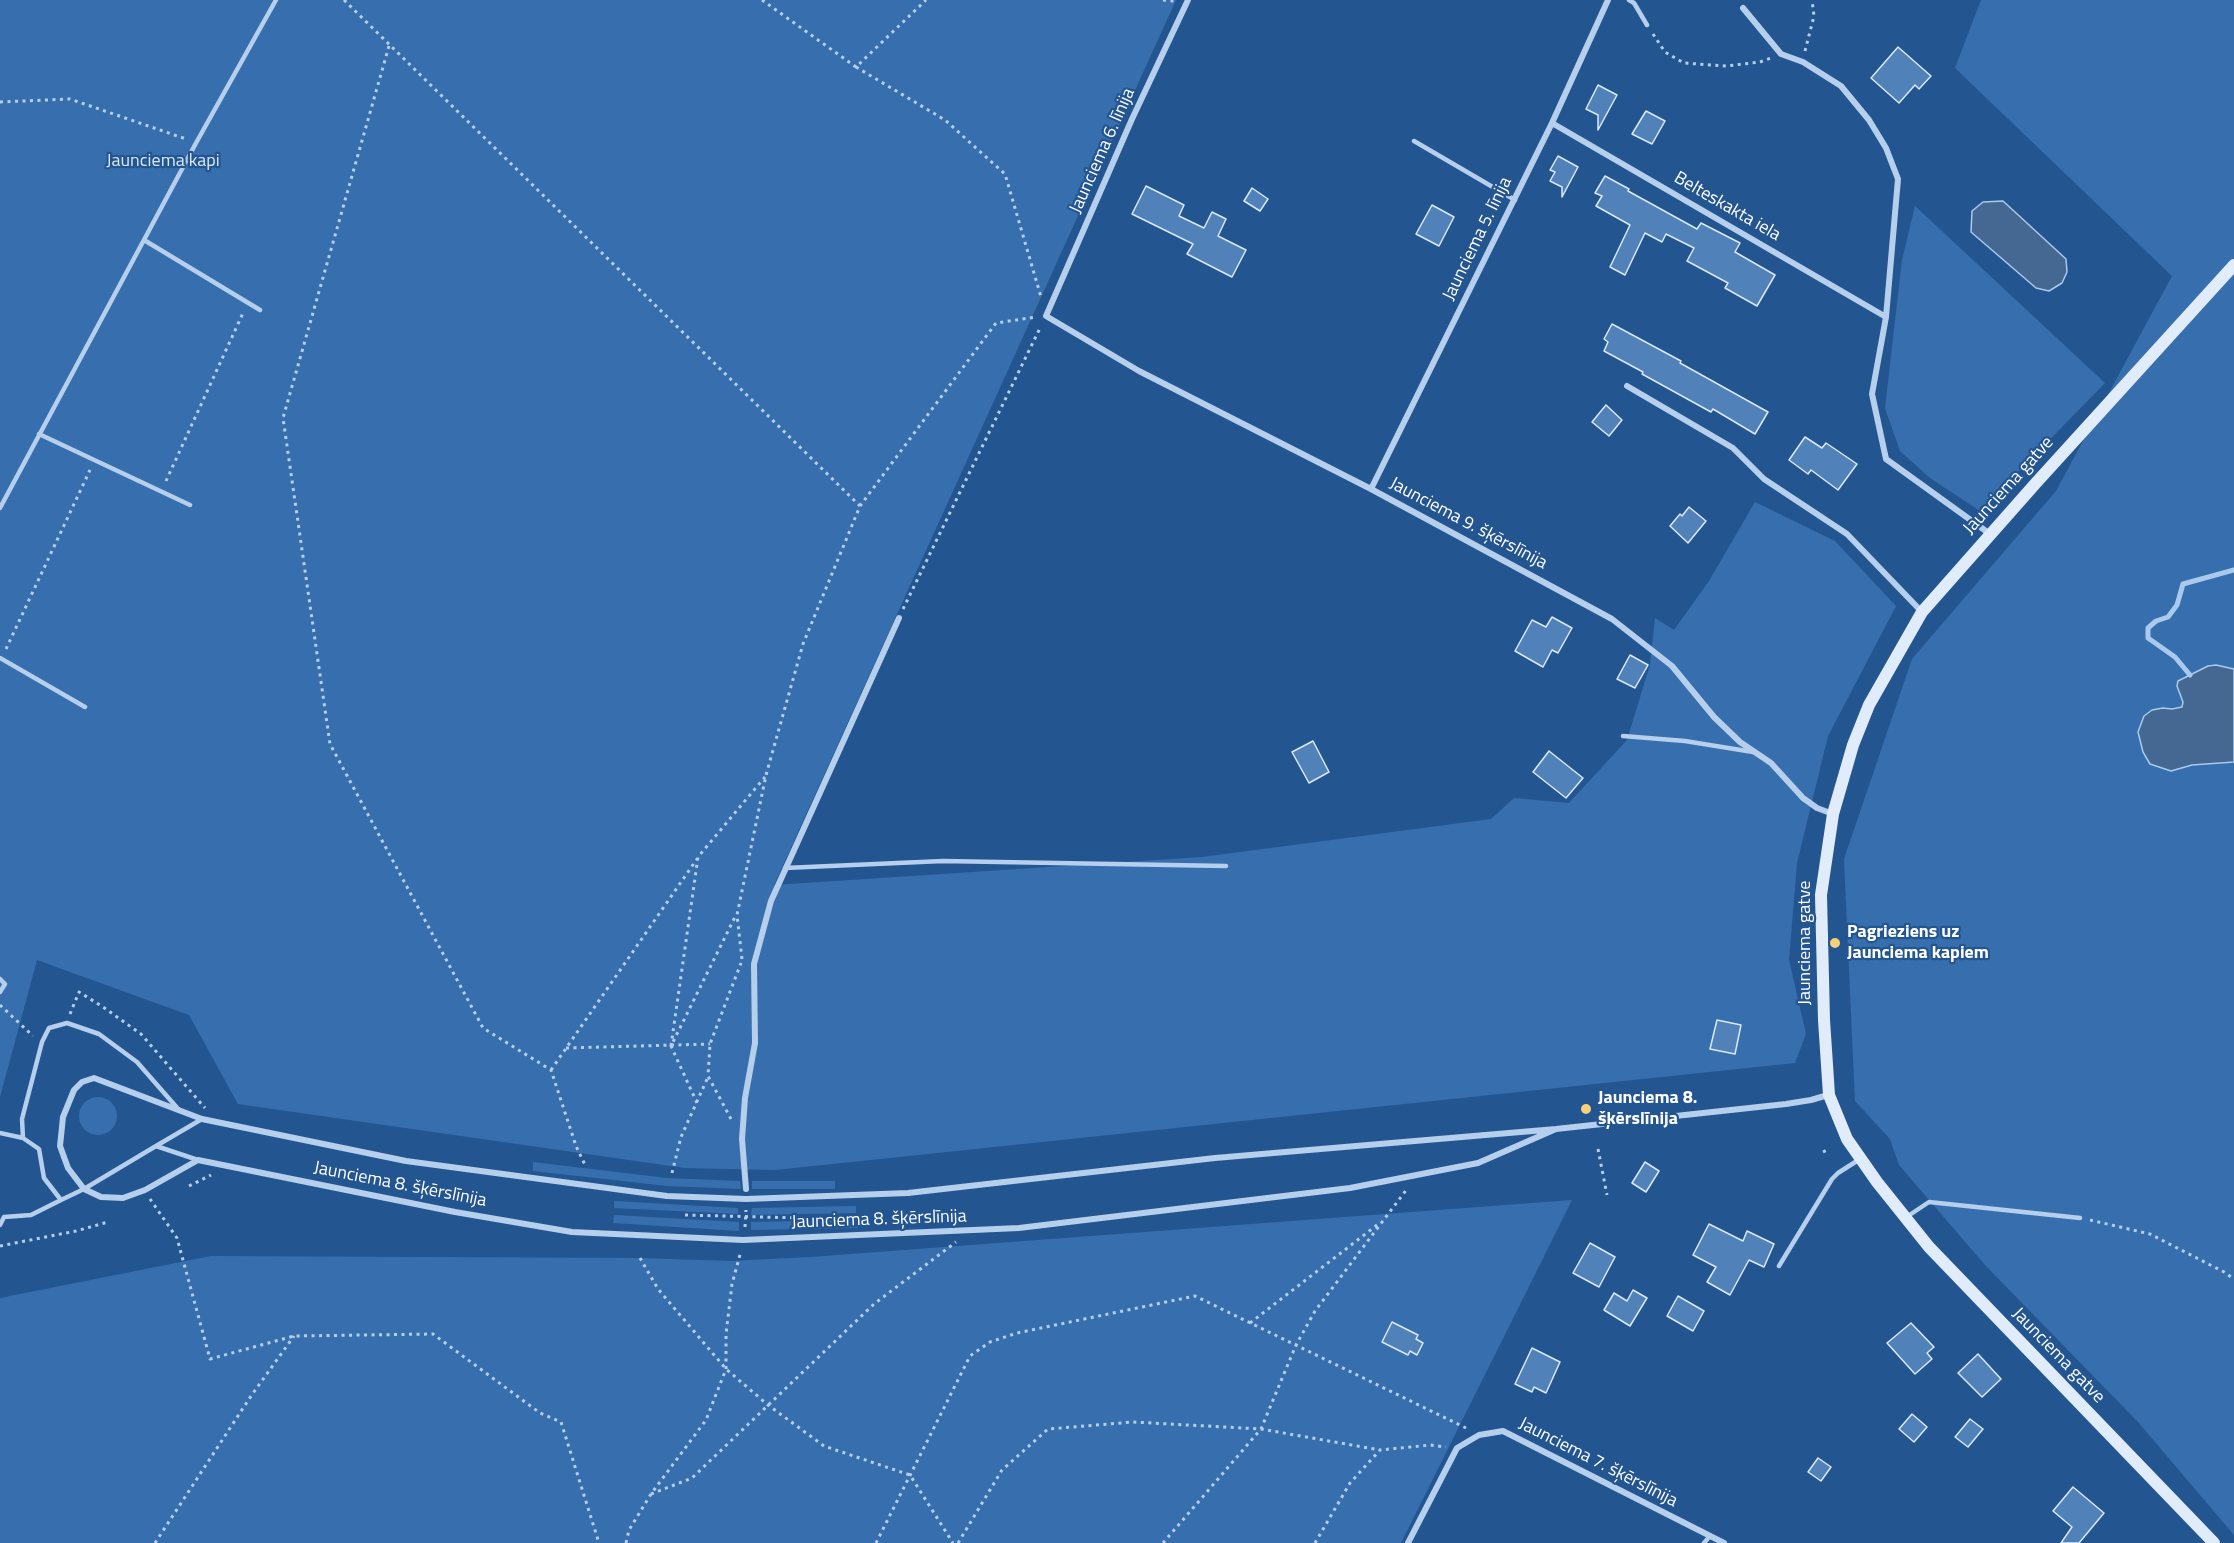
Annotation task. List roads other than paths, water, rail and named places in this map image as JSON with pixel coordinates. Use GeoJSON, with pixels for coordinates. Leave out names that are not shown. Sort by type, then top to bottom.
{"type":"FeatureCollection","features":[{"type":"Feature","properties":{"kind":"main road","name":"Jaunciema gatve"},"geometry":{"type":"LineString","coordinates":[[2214,1543],[1929,1247],[1847,1139],[1829,1095],[1824,1020],[1821,895],[1833,814],[1853,745],[1869,705],[1922,612],[2234,265]]}},
{"type":"Feature","properties":{"kind":"street","name":"Jaunciema 6. līnija"},"geometry":{"type":"LineString","coordinates":[[1046,316],[1132,119],[1188,0]]}},
{"type":"Feature","properties":{"kind":"street","name":"Jaunciema 5. līnija"},"geometry":{"type":"LineString","coordinates":[[1371,489],[1515,200],[1608,0]]}},
{"type":"Feature","properties":{"kind":"street"},"geometry":{"type":"LineString","coordinates":[[1743,8],[1781,54],[1803,62],[1841,86],[1887,148],[1898,179],[1886,317],[1872,394],[1886,459],[1990,534]]}},
{"type":"Feature","properties":{"kind":"street","name":"Belteskakta iela"},"geometry":{"type":"LineString","coordinates":[[1552,123],[1886,317]]}},
{"type":"Feature","properties":{"kind":"street","name":"Jaunciema 9. šķērslīnija"},"geometry":{"type":"LineString","coordinates":[[1046,316],[1139,372],[1371,489],[1612,619],[1672,666],[1714,717],[1753,752],[1771,763],[1803,798],[1816,808],[1833,814]]}},
{"type":"Feature","properties":{"kind":"street"},"geometry":{"type":"LineString","coordinates":[[1627,386],[1732,448],[1764,479],[1847,534],[1922,612]]}},
{"type":"Feature","properties":{"kind":"street"},"geometry":{"type":"LineString","coordinates":[[746,1189],[742,1139],[745,1098],[755,1043],[754,964],[771,901],[899,618]]}},
{"type":"Feature","properties":{"kind":"street","name":"Jaunciema 8. šķērslīnija"},"geometry":{"type":"LineString","coordinates":[[84,1189],[68,1168],[60,1146],[63,1117],[74,1089],[82,1082],[94,1078],[202,1119],[406,1161],[668,1196],[746,1199],[908,1193],[1215,1158],[1556,1129],[1786,1104],[1829,1095]]}},
{"type":"Feature","properties":{"kind":"street","name":"Jaunciema 8. šķērslīnija"},"geometry":{"type":"LineString","coordinates":[[198,1160],[455,1212],[572,1232],[743,1240],[1030,1227],[1350,1188],[1478,1162],[1556,1129]]}},
{"type":"Feature","properties":{"kind":"street"},"geometry":{"type":"LineString","coordinates":[[84,1189],[101,1197],[123,1198],[145,1190],[198,1160]]}},
{"type":"Feature","properties":{"kind":"street","name":"Jaunciema 7. šķērslīnija"},"geometry":{"type":"LineString","coordinates":[[1408,1543],[1457,1448],[1479,1435],[1503,1431],[1724,1543]]}},
{"type":"Feature","properties":{"kind":"lane"},"geometry":{"type":"LineString","coordinates":[[0,508],[196,142],[276,0]]}},
{"type":"Feature","properties":{"kind":"lane"},"geometry":{"type":"LineString","coordinates":[[1629,0],[1634,3],[1647,25]]}},
{"type":"Feature","properties":{"kind":"lane"},"geometry":{"type":"LineString","coordinates":[[1414,141],[1515,200]]}},
{"type":"Feature","properties":{"kind":"lane"},"geometry":{"type":"LineString","coordinates":[[144,240],[260,310]]}},
{"type":"Feature","properties":{"kind":"lane"},"geometry":{"type":"LineString","coordinates":[[39,434],[190,505]]}},
{"type":"Feature","properties":{"kind":"lane"},"geometry":{"type":"LineString","coordinates":[[1,658],[85,707]]}},
{"type":"Feature","properties":{"kind":"lane"},"geometry":{"type":"LineString","coordinates":[[1623,736],[1685,741],[1753,752]]}},
{"type":"Feature","properties":{"kind":"lane"},"geometry":{"type":"LineString","coordinates":[[785,868],[943,861],[1226,866]]}},
{"type":"Feature","properties":{"kind":"lane"},"geometry":{"type":"LineString","coordinates":[[0,979],[5,984],[0,992]]}},
{"type":"Feature","properties":{"kind":"lane","name":"Jaunciema 8. šķērslīnija"},"geometry":{"type":"LineString","coordinates":[[22,1138],[22,1119],[42,1042],[48,1028],[67,1023],[99,1034],[137,1062],[180,1111]]}},
{"type":"Feature","properties":{"kind":"lane"},"geometry":{"type":"LineString","coordinates":[[0,1225],[4,1218],[31,1215],[84,1189],[202,1119]]}},
{"type":"Feature","properties":{"kind":"lane"},"geometry":{"type":"LineString","coordinates":[[0,1133],[22,1138],[39,1149],[44,1178],[61,1200]]}},
{"type":"Feature","properties":{"kind":"lane","name":"Jaunciema 8. šķērslīnija"},"geometry":{"type":"LineString","coordinates":[[156,1146],[198,1160]]}},
{"type":"Feature","properties":{"kind":"lane"},"geometry":{"type":"LineString","coordinates":[[1779,1266],[1832,1179],[1860,1159]]}},
{"type":"Feature","properties":{"kind":"lane"},"geometry":{"type":"LineString","coordinates":[[1905,1218],[1929,1202],[2080,1218]]}},
{"type":"Feature","properties":{"kind":"lane"},"geometry":{"type":"LineString","coordinates":[[1704,1543],[1710,1536]]}},
{"type":"Feature","properties":{"kind":"waterway"},"geometry":{"type":"LineString","coordinates":[[2190,675],[2175,657],[2148,638],[2148,628],[2156,621],[2168,617],[2177,605],[2183,584],[2234,570]]}},
{"type":"Feature","properties":{"kind":"place","name":"Pagrieziens uz Jaunciema kapiem"},"geometry":{"type":"Point","coordinates":[1835,943]}},
{"type":"Feature","properties":{"kind":"place","name":"Jaunciema 8. šķērslīnija"},"geometry":{"type":"Point","coordinates":[1586,1109]}},
{"type":"Feature","properties":{"kind":"park label","name":"Jaunciema kapi"},"geometry":{"type":"Point","coordinates":[163,162]}}]}
